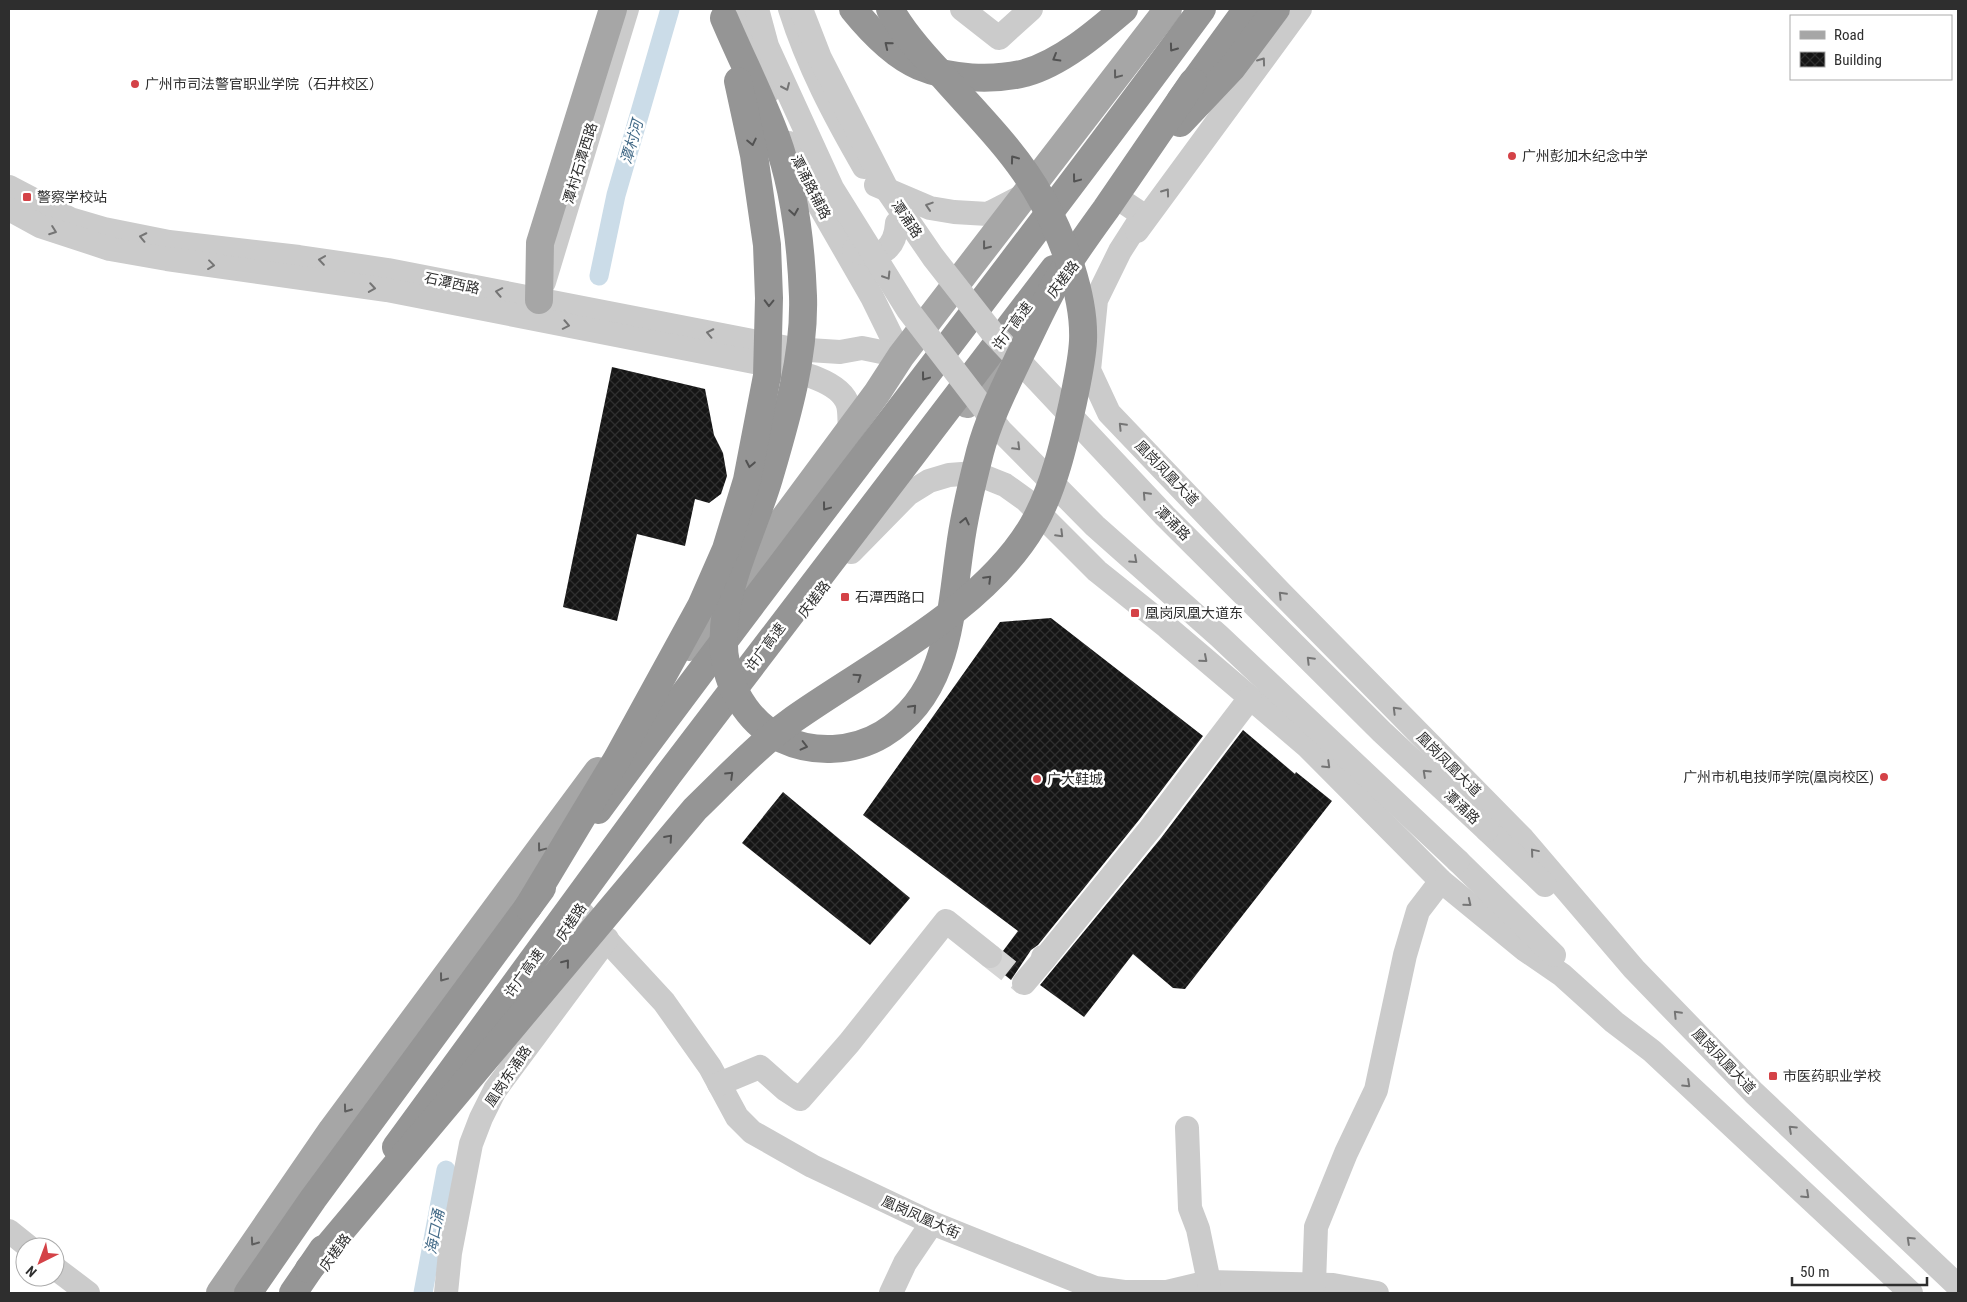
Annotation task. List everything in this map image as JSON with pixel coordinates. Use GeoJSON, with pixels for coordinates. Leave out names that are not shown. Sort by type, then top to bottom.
{"type":"FeatureCollection","features":[{"type":"Feature","properties":{"kind":"highway"},"geometry":{"type":"LineString","coordinates":[[853,9],[870,29],[900,54],[919,66],[960,76],[987,79],[1026,73],[1049,62],[1088,40],[1124,9]]}},
{"type":"Feature","properties":{"kind":"highway"},"geometry":{"type":"LineString","coordinates":[[308,1281],[695,809],[757,749],[793,720],[914,640],[972,595],[1021,543],[1045,500],[1068,423],[1083,339],[1080,304],[1074,277],[1041,198],[1011,155],[916,46],[890,9]]}},
{"type":"Feature","properties":{"kind":"highway"},"geometry":{"type":"LineString","coordinates":[[248,1293],[314,1199],[646,745],[1202,9]]}},
{"type":"Feature","properties":{"kind":"highway","name":"许广高速"},"geometry":{"type":"LineString","coordinates":[[293,1293],[308,1281],[668,775],[986,360],[1247,9]]}},
{"type":"Feature","properties":{"kind":"highway"},"geometry":{"type":"LineString","coordinates":[[1177,126],[1232,68],[1276,9]]}},
{"type":"Feature","properties":{"kind":"highway"},"geometry":{"type":"LineString","coordinates":[[528,907],[617,759],[701,606],[726,549],[747,480],[767,376],[770,298],[767,245],[730,12]]}},
{"type":"Feature","properties":{"kind":"highway"},"geometry":{"type":"LineString","coordinates":[[730,12],[777,139],[784,166],[797,237],[803,297],[801,344],[786,414],[769,478],[724,614],[723,651],[730,682],[744,707],[755,721],[769,733],[790,743],[812,748],[853,746],[875,738],[895,726],[917,705],[930,686],[941,661],[948,632],[962,535],[980,451],[998,401],[1059,277],[1193,82]]}},
{"type":"Feature","properties":{"kind":"main road"},"geometry":{"type":"LineString","coordinates":[[536,309],[540,243],[614,9]]}},
{"type":"Feature","properties":{"kind":"main road"},"geometry":{"type":"LineString","coordinates":[[220,1293],[332,1130],[422,1006],[850,428],[901,356],[1168,9]]}},
{"type":"Feature","properties":{"kind":"main road","name":"庆槎路"},"geometry":{"type":"LineString","coordinates":[[308,1281],[534,976],[579,910],[764,663],[1020,336],[1122,201],[1262,9]]}},
{"type":"Feature","properties":{"kind":"street","name":"潭村石潭西路"},"geometry":{"type":"LineString","coordinates":[[536,309],[627,9]]}},
{"type":"Feature","properties":{"kind":"street"},"geometry":{"type":"LineString","coordinates":[[757,9],[767,46],[832,188],[908,310],[1001,431],[1095,526],[1219,636],[1458,861],[1652,1051],[1911,1293]]}},
{"type":"Feature","properties":{"kind":"street"},"geometry":{"type":"LineString","coordinates":[[790,9],[803,51],[839,123],[896,224],[951,291]]}},
{"type":"Feature","properties":{"kind":"street","name":"潭涌路"},"geometry":{"type":"LineString","coordinates":[[801,9],[820,58],[890,193],[933,257],[991,331],[1165,516],[1382,732],[1634,969]]}},
{"type":"Feature","properties":{"kind":"street"},"geometry":{"type":"LineString","coordinates":[[962,9],[999,38],[1031,9]]}},
{"type":"Feature","properties":{"kind":"street"},"geometry":{"type":"LineString","coordinates":[[1020,336],[1116,259],[1300,9]]}},
{"type":"Feature","properties":{"kind":"street","name":"潭涌路辅路"},"geometry":{"type":"LineString","coordinates":[[730,12],[751,42],[803,177],[872,297],[901,356]]}},
{"type":"Feature","properties":{"kind":"street"},"geometry":{"type":"LineString","coordinates":[[874,185],[930,208],[954,212],[988,214],[1025,195]]}},
{"type":"Feature","properties":{"kind":"street","name":"石潭西路"},"geometry":{"type":"LineString","coordinates":[[9,187],[70,218],[104,229],[169,242],[299,257],[388,270],[536,309],[817,378],[840,391],[848,404],[850,428]]}},
{"type":"Feature","properties":{"kind":"street","name":"凰岗凤凰大道"},"geometry":{"type":"LineString","coordinates":[[1122,201],[1144,215],[1116,259],[1096,300],[1089,370],[1109,413],[1280,592],[1523,838],[1634,969],[1754,1093],[1958,1286]]}},
{"type":"Feature","properties":{"kind":"street","name":"石潭西路"},"geometry":{"type":"LineString","coordinates":[[9,210],[40,226],[110,249],[167,259],[536,309],[793,349],[840,352],[862,348],[901,356]]}},
{"type":"Feature","properties":{"kind":"street"},"geometry":{"type":"LineString","coordinates":[[837,236],[853,249],[867,256],[878,253],[894,241],[896,224]]}},
{"type":"Feature","properties":{"kind":"street"},"geometry":{"type":"LineString","coordinates":[[851,552],[908,494],[929,481],[949,475],[975,473],[1005,485],[1026,500],[1097,571],[1167,627],[1307,746],[1442,881],[1524,948],[1562,975],[1614,1022],[1652,1051]]}},
{"type":"Feature","properties":{"kind":"street"},"geometry":{"type":"LineString","coordinates":[[1024,983],[1150,829],[1250,698]]}},
{"type":"Feature","properties":{"kind":"street"},"geometry":{"type":"LineString","coordinates":[[1314,1284],[1316,1227],[1346,1153],[1376,1090],[1405,955],[1418,911],[1442,881]]}},
{"type":"Feature","properties":{"kind":"street","name":"凰岗凤凰大街"},"geometry":{"type":"LineString","coordinates":[[579,910],[664,1002],[720,1084],[737,1116],[752,1132],[812,1166],[932,1223],[1095,1288],[1124,1292],[1167,1292],[1209,1282],[1334,1285],[1377,1293]]}},
{"type":"Feature","properties":{"kind":"street"},"geometry":{"type":"LineString","coordinates":[[720,1084],[760,1067],[786,1090],[800,1099],[849,1043],[946,921],[990,956]]}},
{"type":"Feature","properties":{"kind":"street","name":"凰岗东涌路"},"geometry":{"type":"LineString","coordinates":[[446,1293],[450,1253],[471,1144],[481,1118],[495,1090],[607,939]]}},
{"type":"Feature","properties":{"kind":"street"},"geometry":{"type":"LineString","coordinates":[[1187,1128],[1190,1208],[1198,1229],[1209,1282]]}},
{"type":"Feature","properties":{"kind":"street"},"geometry":{"type":"LineString","coordinates":[[891,1293],[905,1263],[932,1223]]}},
{"type":"Feature","properties":{"kind":"street"},"geometry":{"type":"LineString","coordinates":[[65,1276],[88,1293]]}},
{"type":"Feature","properties":{"kind":"building"},"geometry":{"type":"Polygon","coordinates":[[[612,367],[705,389],[714,435],[723,453],[727,476],[721,494],[709,503],[695,499],[685,546],[637,534],[617,621],[563,607],[612,367]]]}},
{"type":"Feature","properties":{"kind":"building","name":"广大鞋城"},"geometry":{"type":"Polygon","coordinates":[[[1051,618],[1203,736],[1139,820],[1038,945],[1031,950],[1011,980],[996,968],[1003,958],[1003,951],[1018,931],[863,815],[1000,622],[1051,618]]]}},
{"type":"Feature","properties":{"kind":"building"},"geometry":{"type":"Polygon","coordinates":[[[1243,730],[1295,774],[1296,772],[1332,801],[1185,989],[1173,988],[1133,954],[1084,1017],[1040,985],[1161,838],[1243,730]]]}},
{"type":"Feature","properties":{"kind":"building"},"geometry":{"type":"Polygon","coordinates":[[[783,792],[910,898],[870,945],[742,843],[783,792]]]}},
{"type":"Feature","properties":{"kind":"waterway","name":"潭村河"},"geometry":{"type":"LineString","coordinates":[[599,276],[616,195],[670,9]]}},
{"type":"Feature","properties":{"kind":"waterway","name":"海口涌"},"geometry":{"type":"LineString","coordinates":[[423,1293],[446,1170]]}},
{"type":"Feature","properties":{"kind":"tunnel"},"geometry":{"type":"LineString","coordinates":[[990,956],[1024,983]]}},
{"type":"Feature","properties":{"kind":"place","name":"广州市司法警官职业学院（石井校区）"},"geometry":{"type":"Point","coordinates":[135,84]}},
{"type":"Feature","properties":{"kind":"place","name":"广州彭加木纪念中学"},"geometry":{"type":"Point","coordinates":[1512,156]}},
{"type":"Feature","properties":{"kind":"place","name":"警察学校站"},"geometry":{"type":"Point","coordinates":[27,197]}},
{"type":"Feature","properties":{"kind":"place","name":"石潭西路口"},"geometry":{"type":"Point","coordinates":[845,597]}},
{"type":"Feature","properties":{"kind":"place","name":"凰岗凤凰大道东"},"geometry":{"type":"Point","coordinates":[1135,613]}},
{"type":"Feature","properties":{"kind":"place","name":"广州市机电技师学院(凰岗校区)"},"geometry":{"type":"Point","coordinates":[1884,777]}},
{"type":"Feature","properties":{"kind":"place","name":"广大鞋城"},"geometry":{"type":"Point","coordinates":[1037,779]}},
{"type":"Feature","properties":{"kind":"place","name":"市医药职业学校"},"geometry":{"type":"Point","coordinates":[1773,1076]}}]}
